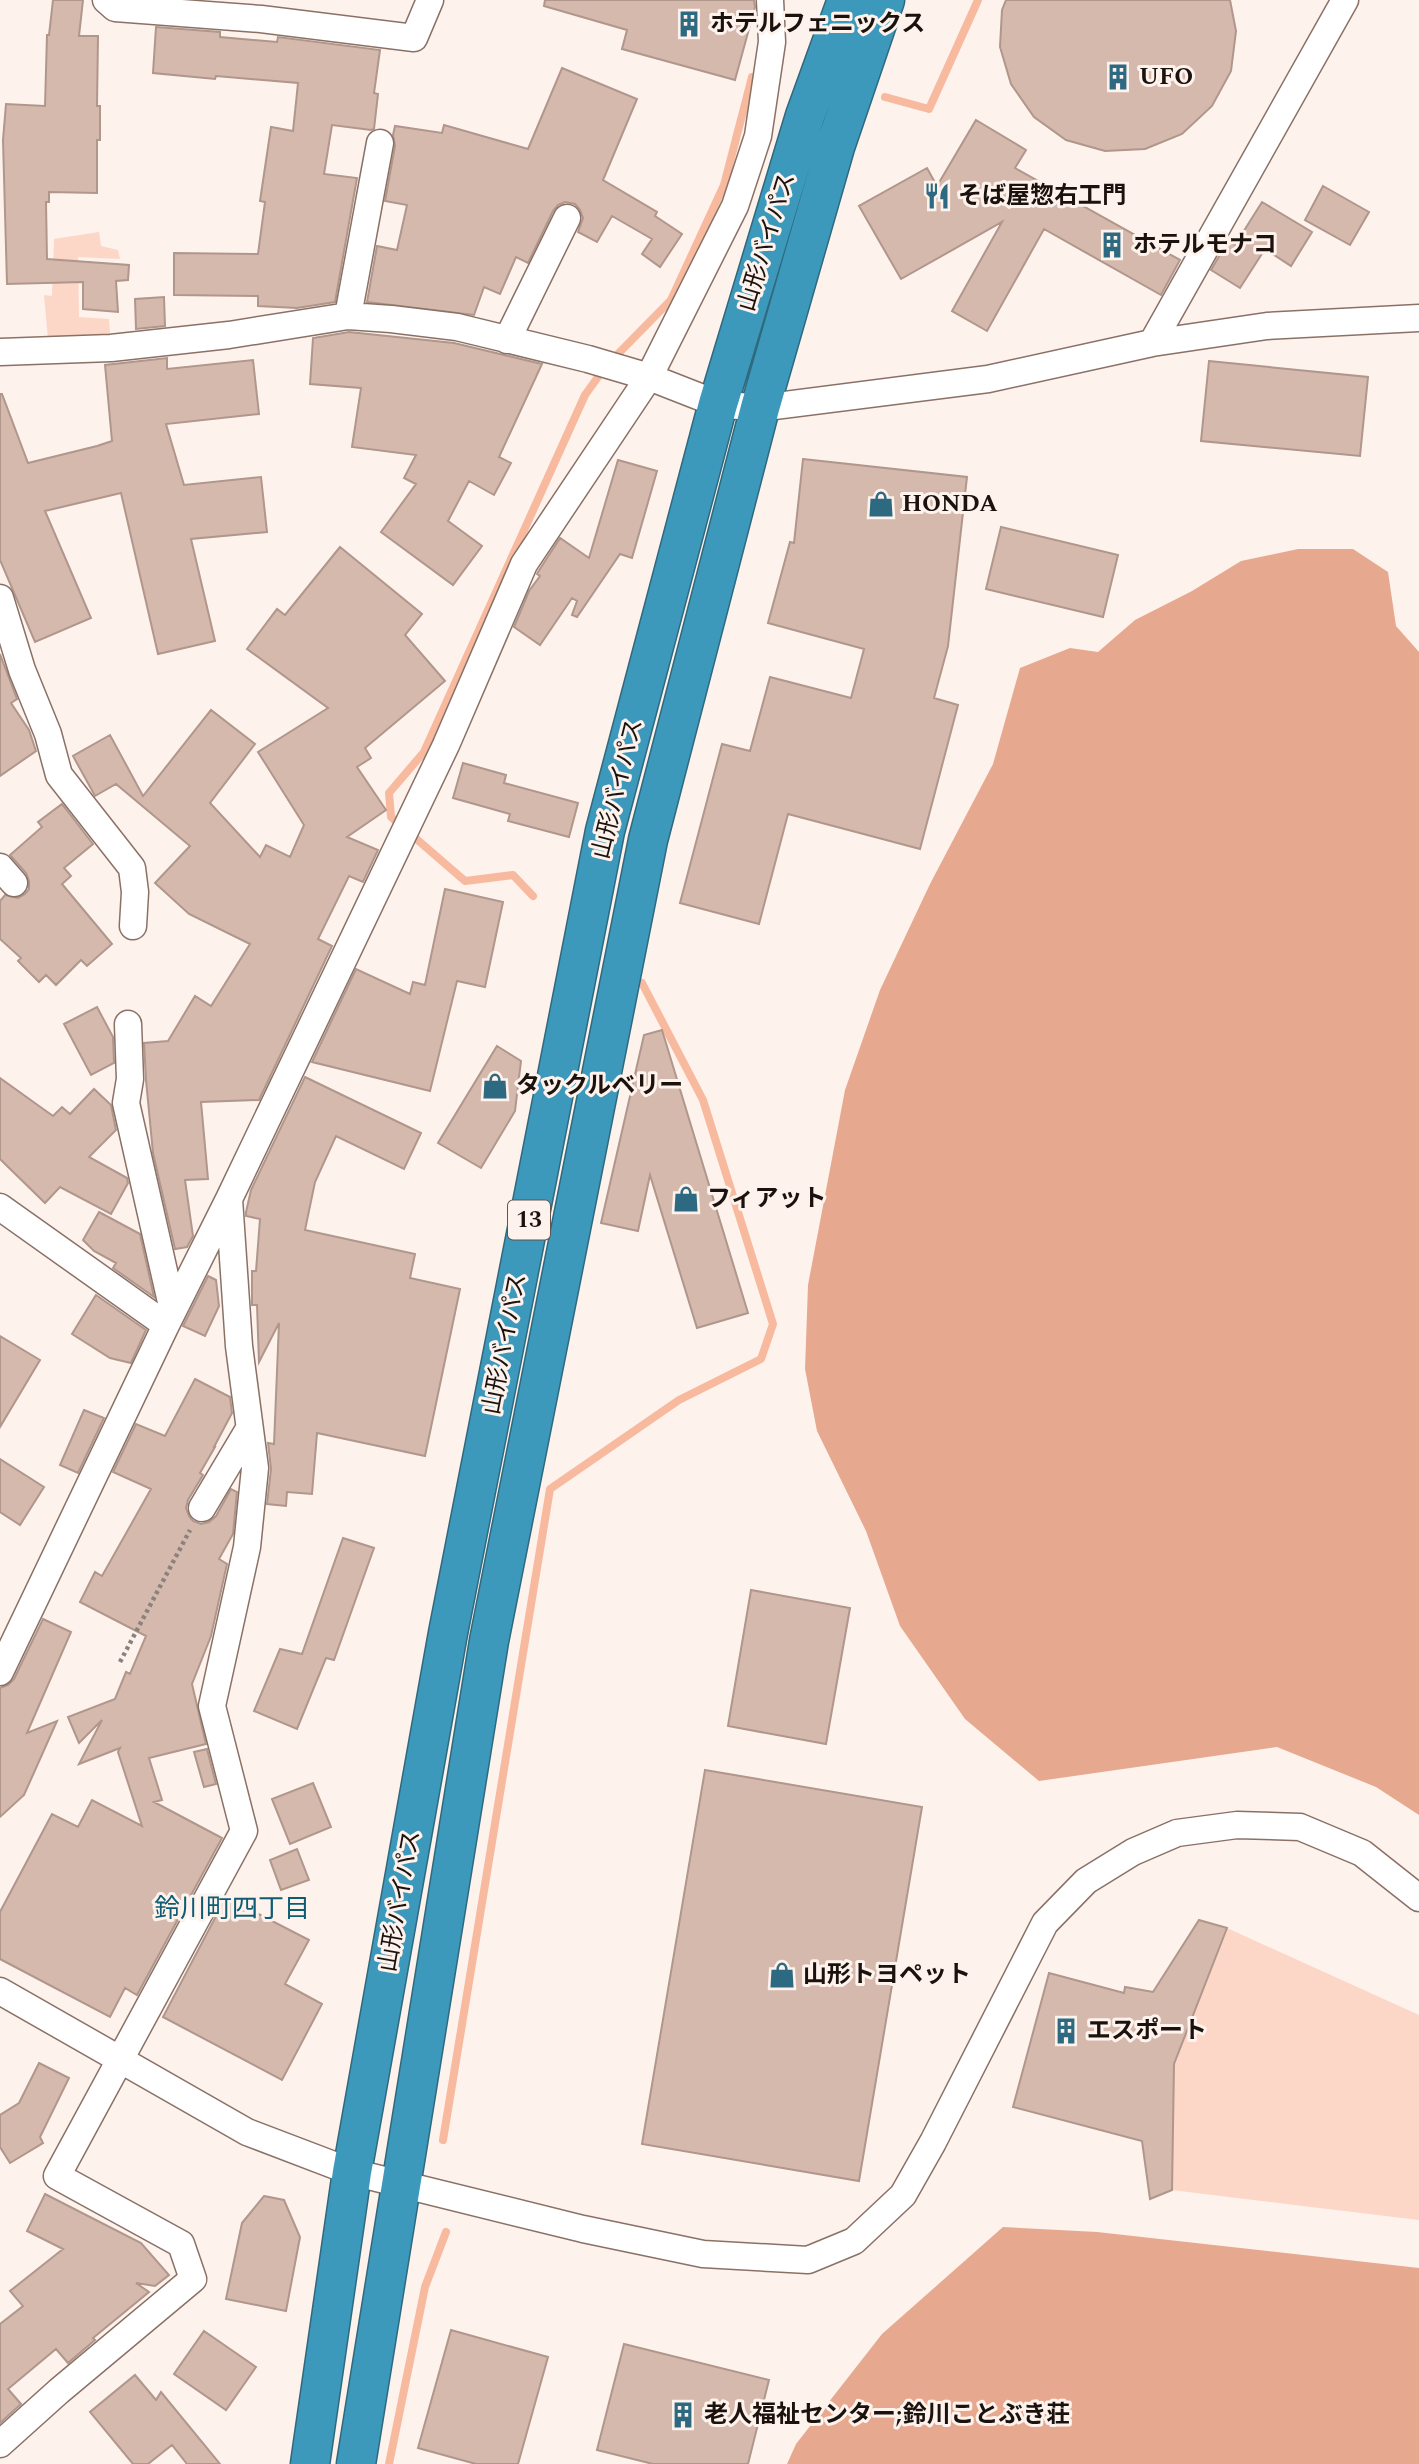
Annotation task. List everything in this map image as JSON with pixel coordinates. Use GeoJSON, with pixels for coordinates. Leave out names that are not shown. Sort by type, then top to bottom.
{"type":"FeatureCollection","features":[{"type":"Feature","properties":{"kind":"highway","name":"山形バイパス"},"geometry":{"type":"LineString","coordinates":[[310,2464],[352,2172],[448,1633],[605,831],[718,404],[805,116],[847,0]]}},
{"type":"Feature","properties":{"kind":"highway","name":"山形バイパス"},"geometry":{"type":"LineString","coordinates":[[356,2464],[489,1641],[648,840],[760,408],[835,147],[885,0]]}},
{"type":"Feature","properties":{"kind":"street"},"geometry":{"type":"LineString","coordinates":[[106,0],[116,8],[262,9],[414,38],[430,0]]}},
{"type":"Feature","properties":{"kind":"street"},"geometry":{"type":"LineString","coordinates":[[0,1672],[446,745],[524,564],[649,377],[735,206],[758,136],[772,42],[770,0]]}},
{"type":"Feature","properties":{"kind":"street"},"geometry":{"type":"LineString","coordinates":[[1152,343],[1345,0]]}},
{"type":"Feature","properties":{"kind":"street"},"geometry":{"type":"LineString","coordinates":[[348,316],[380,143]]}},
{"type":"Feature","properties":{"kind":"street"},"geometry":{"type":"LineString","coordinates":[[507,340],[567,218]]}},
{"type":"Feature","properties":{"kind":"street"},"geometry":{"type":"LineString","coordinates":[[0,352],[111,348],[216,337],[348,316],[391,318],[457,327],[588,359],[649,377],[718,404],[760,408],[988,379],[1152,343],[1267,326],[1419,318]]}},
{"type":"Feature","properties":{"kind":"street"},"geometry":{"type":"LineString","coordinates":[[0,598],[22,670],[48,734],[59,775],[132,868],[135,892],[133,926]]}},
{"type":"Feature","properties":{"kind":"street"},"geometry":{"type":"LineString","coordinates":[[128,1024],[130,1079],[126,1103],[169,1318]]}},
{"type":"Feature","properties":{"kind":"street"},"geometry":{"type":"LineString","coordinates":[[0,2444],[193,2279],[181,2244],[57,2176],[244,1831],[212,1706],[247,1547],[255,1468],[239,1346],[229,1199]]}},
{"type":"Feature","properties":{"kind":"street"},"geometry":{"type":"LineString","coordinates":[[0,1207],[169,1318]]}},
{"type":"Feature","properties":{"kind":"street"},"geometry":{"type":"LineString","coordinates":[[202,1508],[249,1429]]}},
{"type":"Feature","properties":{"kind":"street"},"geometry":{"type":"LineString","coordinates":[[0,1991],[247,2132],[352,2172],[583,2230],[703,2254],[808,2260],[854,2241],[903,2195],[1045,1923],[1086,1881],[1133,1853],[1177,1833],[1237,1825],[1300,1828],[1362,1853],[1419,1898]]}},
{"type":"Feature","properties":{"kind":"path"},"geometry":{"type":"LineString","coordinates":[[120,1662],[202,1508]]}},
{"type":"Feature","properties":{"kind":"shaded area"},"geometry":{"type":"Polygon","coordinates":[[[99,232],[101,246],[118,250],[120,259],[78,257],[79,317],[109,319],[111,348],[49,350],[44,295],[52,296],[54,239],[99,232]]]}},
{"type":"Feature","properties":{"kind":"shaded area"},"geometry":{"type":"Polygon","coordinates":[[[1298,549],[1353,549],[1388,572],[1396,626],[1419,652],[1419,1815],[1376,1787],[1277,1747],[1039,1781],[965,1719],[900,1626],[866,1531],[817,1431],[805,1369],[808,1285],[845,1090],[880,990],[930,884],[993,764],[1020,668],[1070,648],[1098,652],[1135,620],[1192,591],[1241,561],[1298,549]]]}},
{"type":"Feature","properties":{"kind":"shaded area"},"geometry":{"type":"Polygon","coordinates":[[[1227,1928],[1419,2015],[1419,2220],[1172,2190],[1174,2064],[1227,1928]]]}},
{"type":"Feature","properties":{"kind":"shaded area"},"geometry":{"type":"Polygon","coordinates":[[[1003,2227],[1097,2232],[1419,2268],[1419,2464],[787,2464],[796,2444],[882,2334],[1003,2227]]]}},
{"type":"Feature","properties":{"kind":"building"},"geometry":{"type":"Polygon","coordinates":[[[53,0],[83,0],[79,36],[98,36],[97,106],[100,106],[100,140],[97,140],[97,193],[49,192],[49,202],[46,202],[47,259],[129,265],[128,280],[116,281],[118,312],[83,309],[83,282],[7,284],[3,140],[6,104],[45,106],[47,35],[53,0]]]}},
{"type":"Feature","properties":{"kind":"building","name":"ホテルフェニックス"},"geometry":{"type":"Polygon","coordinates":[[[545,0],[754,0],[755,7],[735,80],[622,49],[627,30],[544,6],[545,0]]]}},
{"type":"Feature","properties":{"kind":"building","name":"UFO"},"geometry":{"type":"Polygon","coordinates":[[[1006,0],[1230,0],[1236,31],[1231,71],[1212,106],[1182,134],[1145,149],[1105,151],[1066,140],[1034,117],[1011,84],[1000,47],[1002,10],[1006,0]]]}},
{"type":"Feature","properties":{"kind":"building"},"geometry":{"type":"Polygon","coordinates":[[[156,27],[220,32],[220,37],[277,42],[278,37],[380,50],[374,93],[378,94],[374,129],[332,125],[324,174],[357,178],[335,302],[297,308],[258,306],[258,296],[174,295],[174,253],[258,254],[265,202],[260,201],[271,127],[293,131],[298,83],[153,73],[156,27]]]}},
{"type":"Feature","properties":{"kind":"building"},"geometry":{"type":"Polygon","coordinates":[[[562,68],[637,99],[603,180],[657,212],[655,216],[682,234],[660,267],[642,254],[652,239],[612,216],[597,242],[578,232],[583,218],[580,210],[575,204],[565,202],[553,211],[528,263],[516,257],[500,294],[484,287],[474,315],[367,302],[377,246],[397,250],[407,205],[385,201],[395,146],[395,126],[442,133],[444,125],[528,149],[562,68]]]}},
{"type":"Feature","properties":{"kind":"building"},"geometry":{"type":"Polygon","coordinates":[[[976,120],[1026,150],[1015,168],[1180,260],[1161,295],[1044,229],[987,331],[952,311],[1002,222],[901,279],[859,206],[927,168],[937,186],[976,120]]]}},
{"type":"Feature","properties":{"kind":"building"},"geometry":{"type":"Polygon","coordinates":[[[1323,186],[1369,212],[1350,245],[1305,220],[1323,186]]]}},
{"type":"Feature","properties":{"kind":"building"},"geometry":{"type":"Polygon","coordinates":[[[1262,202],[1312,232],[1291,266],[1265,249],[1240,288],[1211,270],[1228,241],[1235,245],[1262,202]]]}},
{"type":"Feature","properties":{"kind":"building"},"geometry":{"type":"Polygon","coordinates":[[[164,297],[165,326],[136,329],[135,299],[164,297]]]}},
{"type":"Feature","properties":{"kind":"building"},"geometry":{"type":"Polygon","coordinates":[[[349,332],[454,343],[542,364],[499,457],[511,463],[494,495],[469,481],[448,521],[482,546],[453,585],[381,532],[416,484],[404,478],[416,455],[352,447],[361,388],[310,384],[313,338],[349,332]]]}},
{"type":"Feature","properties":{"kind":"building"},"geometry":{"type":"Polygon","coordinates":[[[167,358],[167,369],[253,360],[259,414],[166,424],[184,485],[261,477],[267,532],[191,539],[215,641],[158,654],[121,493],[45,511],[91,618],[35,642],[0,560],[0,394],[28,463],[112,441],[105,365],[167,358]]]}},
{"type":"Feature","properties":{"kind":"building"},"geometry":{"type":"Polygon","coordinates":[[[1209,361],[1368,377],[1360,456],[1201,441],[1209,361]]]}},
{"type":"Feature","properties":{"kind":"building"},"geometry":{"type":"Polygon","coordinates":[[[803,459],[967,477],[948,646],[934,698],[958,705],[920,849],[788,814],[759,924],[680,903],[722,744],[750,751],[770,677],[851,698],[864,649],[768,623],[790,542],[794,543],[803,459]]]}},
{"type":"Feature","properties":{"kind":"building"},"geometry":{"type":"Polygon","coordinates":[[[618,460],[657,471],[632,558],[620,554],[577,617],[572,615],[577,601],[572,598],[540,645],[514,627],[529,591],[560,538],[589,558],[618,460]]]}},
{"type":"Feature","properties":{"kind":"building"},"geometry":{"type":"Polygon","coordinates":[[[1001,527],[1118,555],[1103,617],[986,589],[1001,527]]]}},
{"type":"Feature","properties":{"kind":"building"},"geometry":{"type":"Polygon","coordinates":[[[340,547],[422,614],[405,635],[445,681],[365,748],[371,758],[357,767],[386,810],[347,837],[378,850],[363,882],[349,876],[318,939],[332,946],[259,1100],[201,1102],[208,1179],[185,1180],[193,1236],[187,1247],[175,1249],[153,1153],[144,1043],[168,1041],[195,996],[211,1006],[250,944],[189,914],[155,883],[190,846],[116,784],[95,796],[73,756],[110,735],[143,796],[211,710],[255,744],[210,803],[260,857],[266,845],[290,857],[304,825],[258,752],[328,708],[247,649],[277,609],[285,615],[340,547]]]}},
{"type":"Feature","properties":{"kind":"building"},"geometry":{"type":"Polygon","coordinates":[[[0,654],[17,699],[11,703],[29,730],[36,751],[0,776],[0,654]]]}},
{"type":"Feature","properties":{"kind":"building"},"geometry":{"type":"Polygon","coordinates":[[[463,763],[506,775],[504,783],[578,803],[569,837],[508,821],[510,814],[453,798],[463,763]]]}},
{"type":"Feature","properties":{"kind":"building"},"geometry":{"type":"Polygon","coordinates":[[[62,804],[93,844],[64,868],[71,876],[62,884],[112,944],[87,966],[81,960],[56,985],[46,975],[39,982],[18,961],[21,958],[0,939],[0,901],[5,895],[18,898],[29,889],[26,873],[10,855],[42,827],[38,822],[62,804]]]}},
{"type":"Feature","properties":{"kind":"building"},"geometry":{"type":"Polygon","coordinates":[[[445,889],[503,902],[485,987],[457,981],[430,1091],[312,1062],[356,969],[410,994],[413,982],[425,985],[445,889]]]}},
{"type":"Feature","properties":{"kind":"building"},"geometry":{"type":"Polygon","coordinates":[[[97,1007],[113,1037],[114,1063],[91,1075],[64,1024],[97,1007]]]}},
{"type":"Feature","properties":{"kind":"building","name":"フィアット"},"geometry":{"type":"Polygon","coordinates":[[[662,1030],[748,1313],[697,1328],[650,1175],[638,1231],[601,1223],[644,1035],[662,1030]]]}},
{"type":"Feature","properties":{"kind":"building","name":"タックルベリー"},"geometry":{"type":"Polygon","coordinates":[[[497,1046],[521,1061],[515,1111],[481,1168],[438,1143],[497,1046]]]}},
{"type":"Feature","properties":{"kind":"building"},"geometry":{"type":"Polygon","coordinates":[[[305,1077],[421,1133],[404,1169],[336,1136],[315,1182],[305,1230],[415,1254],[410,1278],[460,1289],[425,1456],[317,1433],[312,1494],[287,1492],[286,1506],[267,1504],[271,1469],[268,1443],[274,1444],[279,1323],[259,1362],[257,1305],[252,1305],[252,1271],[256,1271],[260,1219],[246,1216],[246,1212],[251,1190],[305,1077]]]}},
{"type":"Feature","properties":{"kind":"building"},"geometry":{"type":"Polygon","coordinates":[[[0,1078],[53,1116],[62,1107],[70,1114],[94,1089],[111,1105],[116,1130],[89,1157],[127,1178],[128,1183],[111,1214],[60,1187],[45,1203],[0,1159],[0,1078]]]}},
{"type":"Feature","properties":{"kind":"building"},"geometry":{"type":"Polygon","coordinates":[[[99,1212],[140,1234],[154,1297],[113,1268],[116,1263],[94,1251],[83,1240],[99,1212]]]}},
{"type":"Feature","properties":{"kind":"building"},"geometry":{"type":"Polygon","coordinates":[[[208,1276],[216,1280],[219,1306],[205,1336],[183,1326],[208,1276]]]}},
{"type":"Feature","properties":{"kind":"building"},"geometry":{"type":"Polygon","coordinates":[[[96,1295],[146,1330],[131,1363],[110,1358],[72,1334],[96,1295]]]}},
{"type":"Feature","properties":{"kind":"building"},"geometry":{"type":"Polygon","coordinates":[[[0,1336],[40,1360],[0,1427],[0,1336]]]}},
{"type":"Feature","properties":{"kind":"building"},"geometry":{"type":"Polygon","coordinates":[[[195,1379],[230,1397],[232,1413],[200,1473],[203,1475],[186,1508],[193,1521],[201,1524],[209,1522],[216,1516],[231,1489],[237,1492],[233,1534],[219,1559],[227,1564],[211,1636],[192,1684],[206,1744],[149,1758],[162,1800],[154,1802],[222,1838],[137,1995],[125,1988],[110,2017],[0,1959],[0,1912],[52,1814],[78,1827],[92,1800],[142,1826],[118,1752],[120,1748],[79,1764],[102,1720],[79,1743],[68,1717],[115,1699],[126,1672],[130,1674],[146,1636],[80,1602],[95,1572],[102,1576],[151,1489],[113,1472],[136,1424],[165,1436],[195,1379]]]}},
{"type":"Feature","properties":{"kind":"building"},"geometry":{"type":"Polygon","coordinates":[[[84,1410],[104,1418],[78,1473],[60,1465],[84,1410]]]}},
{"type":"Feature","properties":{"kind":"building"},"geometry":{"type":"Polygon","coordinates":[[[0,1459],[44,1487],[20,1525],[0,1512],[0,1459]]]}},
{"type":"Feature","properties":{"kind":"building"},"geometry":{"type":"Polygon","coordinates":[[[343,1538],[374,1548],[334,1660],[326,1658],[297,1729],[254,1711],[280,1649],[302,1654],[343,1538]]]}},
{"type":"Feature","properties":{"kind":"building"},"geometry":{"type":"Polygon","coordinates":[[[751,1590],[850,1608],[826,1744],[728,1726],[751,1590]]]}},
{"type":"Feature","properties":{"kind":"building"},"geometry":{"type":"Polygon","coordinates":[[[43,1619],[71,1632],[27,1733],[57,1721],[24,1795],[0,1817],[0,1688],[14,1679],[43,1619]]]}},
{"type":"Feature","properties":{"kind":"building"},"geometry":{"type":"Polygon","coordinates":[[[207,1749],[216,1784],[204,1787],[194,1752],[207,1749]]]}},
{"type":"Feature","properties":{"kind":"building","name":"山形トヨペット"},"geometry":{"type":"Polygon","coordinates":[[[705,1770],[922,1807],[859,2181],[642,2144],[705,1770]]]}},
{"type":"Feature","properties":{"kind":"building"},"geometry":{"type":"Polygon","coordinates":[[[313,1783],[331,1827],[290,1844],[272,1799],[313,1783]]]}},
{"type":"Feature","properties":{"kind":"building"},"geometry":{"type":"Polygon","coordinates":[[[297,1849],[309,1880],[281,1890],[270,1860],[297,1849]]]}},
{"type":"Feature","properties":{"kind":"building"},"geometry":{"type":"Polygon","coordinates":[[[226,1897],[309,1940],[285,1984],[322,2004],[282,2080],[163,2017],[226,1897]]]}},
{"type":"Feature","properties":{"kind":"building"},"geometry":{"type":"Polygon","coordinates":[[[1199,1920],[1227,1928],[1174,2064],[1172,2190],[1150,2199],[1142,2141],[1013,2107],[1049,1973],[1124,1993],[1125,1987],[1153,1992],[1199,1920]]]}},
{"type":"Feature","properties":{"kind":"building"},"geometry":{"type":"Polygon","coordinates":[[[39,2063],[69,2078],[40,2137],[43,2143],[10,2163],[0,2147],[0,2115],[19,2103],[39,2063]]]}},
{"type":"Feature","properties":{"kind":"building"},"geometry":{"type":"Polygon","coordinates":[[[45,2194],[141,2243],[169,2275],[155,2286],[136,2283],[149,2292],[93,2338],[95,2340],[68,2363],[56,2349],[8,2389],[21,2404],[0,2423],[0,2324],[23,2306],[10,2291],[63,2249],[27,2231],[45,2194]]]}},
{"type":"Feature","properties":{"kind":"building"},"geometry":{"type":"Polygon","coordinates":[[[264,2196],[284,2200],[300,2237],[286,2311],[226,2299],[242,2223],[264,2196]]]}},
{"type":"Feature","properties":{"kind":"building"},"geometry":{"type":"Polygon","coordinates":[[[451,2330],[548,2357],[518,2464],[476,2464],[418,2448],[451,2330]]]}},
{"type":"Feature","properties":{"kind":"building"},"geometry":{"type":"Polygon","coordinates":[[[204,2331],[256,2367],[226,2410],[174,2374],[204,2331]]]}},
{"type":"Feature","properties":{"kind":"building","name":"老人福祉センター;鈴川ことぶき荘"},"geometry":{"type":"Polygon","coordinates":[[[624,2344],[769,2380],[748,2464],[653,2464],[597,2450],[624,2344]]]}},
{"type":"Feature","properties":{"kind":"building"},"geometry":{"type":"Polygon","coordinates":[[[135,2375],[156,2400],[161,2392],[220,2464],[187,2464],[172,2445],[148,2464],[133,2464],[90,2412],[135,2375]]]}},
{"type":"Feature","properties":{"kind":"waterway"},"geometry":{"type":"LineString","coordinates":[[885,97],[929,109],[978,0]]}},
{"type":"Feature","properties":{"kind":"waterway"},"geometry":{"type":"LineString","coordinates":[[612,360],[671,300],[724,185],[752,77]]}},
{"type":"Feature","properties":{"kind":"waterway"},"geometry":{"type":"LineString","coordinates":[[533,896],[513,875],[465,881],[391,817],[389,793],[424,752],[585,395],[603,370]]}},
{"type":"Feature","properties":{"kind":"waterway"},"geometry":{"type":"LineString","coordinates":[[443,2140],[550,1489],[679,1400],[761,1359],[773,1324],[703,1100],[642,983]]}},
{"type":"Feature","properties":{"kind":"waterway"},"geometry":{"type":"LineString","coordinates":[[389,2464],[425,2287],[446,2232]]}},
{"type":"Feature","properties":{"kind":"place","name":"ホテルフェニックス"},"geometry":{"type":"Point","coordinates":[689,24]}},
{"type":"Feature","properties":{"kind":"place","name":"UFO"},"geometry":{"type":"Point","coordinates":[1118,77]}},
{"type":"Feature","properties":{"kind":"place","name":"そば屋惣右工門"},"geometry":{"type":"Point","coordinates":[937,196]}},
{"type":"Feature","properties":{"kind":"place","name":"ホテルモナコ"},"geometry":{"type":"Point","coordinates":[1112,245]}},
{"type":"Feature","properties":{"kind":"place","name":"HONDA"},"geometry":{"type":"Point","coordinates":[881,504]}},
{"type":"Feature","properties":{"kind":"place","name":"タックルベリー"},"geometry":{"type":"Point","coordinates":[495,1086]}},
{"type":"Feature","properties":{"kind":"place","name":"フィアット"},"geometry":{"type":"Point","coordinates":[686,1199]}},
{"type":"Feature","properties":{"kind":"place","name":"山形トヨペット"},"geometry":{"type":"Point","coordinates":[782,1975]}},
{"type":"Feature","properties":{"kind":"place","name":"エスポート"},"geometry":{"type":"Point","coordinates":[1066,2031]}},
{"type":"Feature","properties":{"kind":"place","name":"老人福祉センター;鈴川ことぶき荘"},"geometry":{"type":"Point","coordinates":[683,2415]}},
{"type":"Feature","properties":{"kind":"district","name":"鈴川町四丁目"},"geometry":{"type":"Point","coordinates":[232,1909]}}]}
